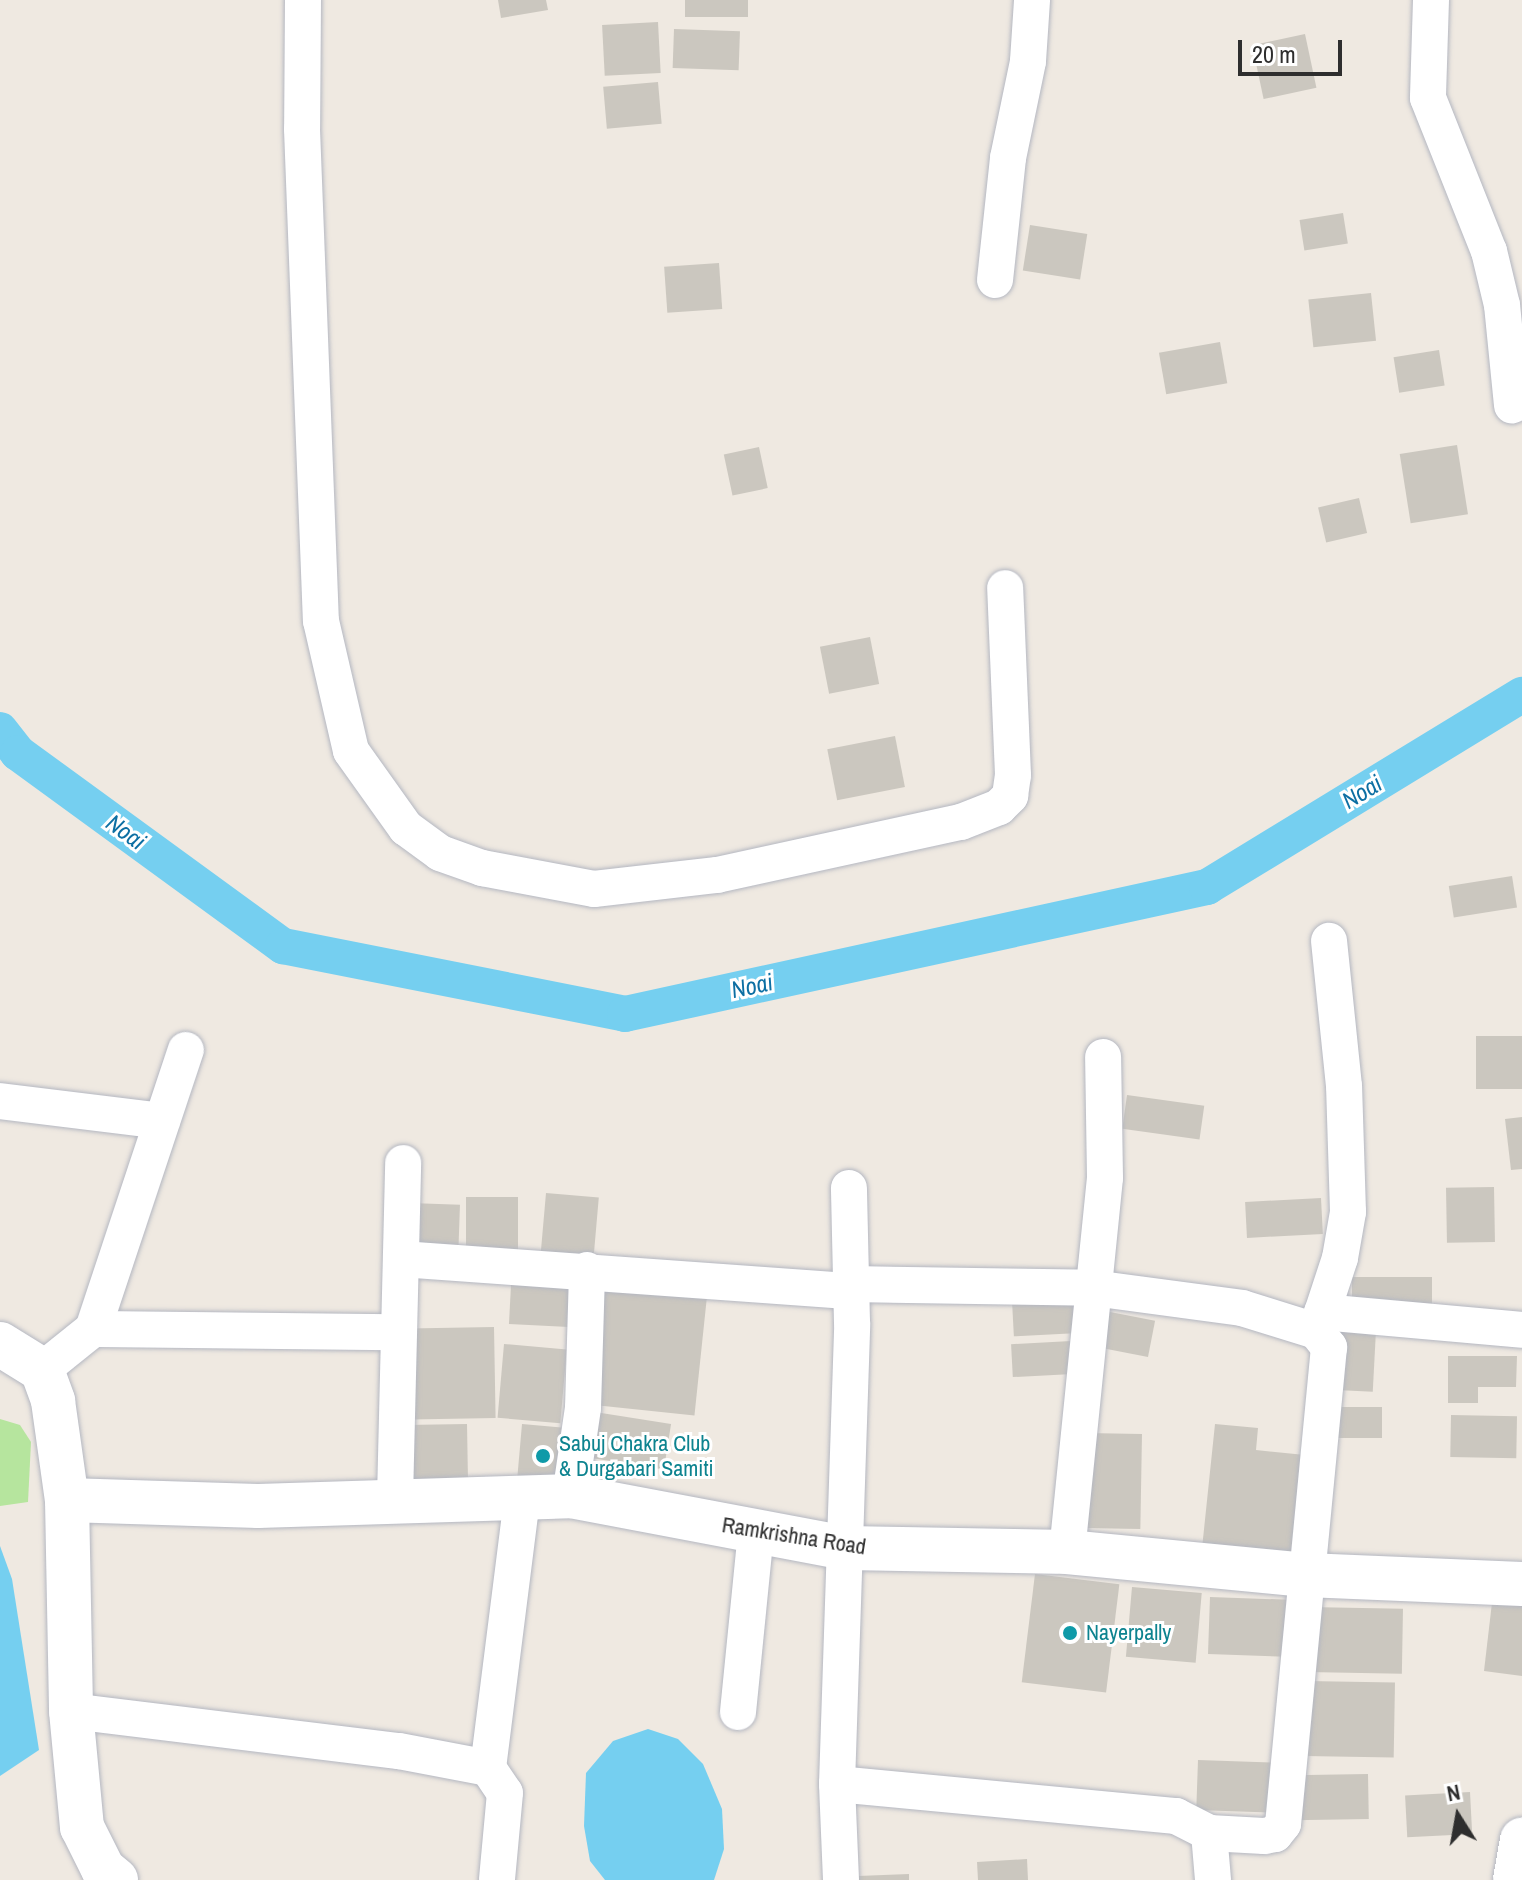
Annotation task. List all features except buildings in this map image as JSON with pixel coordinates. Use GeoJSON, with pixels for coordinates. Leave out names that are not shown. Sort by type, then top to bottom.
{"type":"FeatureCollection","features":[{"type":"Feature","properties":{"kind":"street"},"geometry":{"type":"LineString","coordinates":[[303,0],[302,129],[321,621],[351,751],[406,828],[440,853],[482,868],[594,889],[717,875],[961,822],[999,807],[1010,796],[1013,775],[1005,588]]}},
{"type":"Feature","properties":{"kind":"street"},"geometry":{"type":"LineString","coordinates":[[995,280],[1008,158],[1028,61],[1032,0]]}},
{"type":"Feature","properties":{"kind":"street"},"geometry":{"type":"LineString","coordinates":[[1431,0],[1428,98],[1489,251],[1502,305],[1512,406]]}},
{"type":"Feature","properties":{"kind":"street"},"geometry":{"type":"LineString","coordinates":[[837,1784],[1176,1816],[1209,1833],[1264,1836],[1275,1834],[1283,1824],[1329,1347],[1319,1322],[1348,1212],[1344,1086],[1329,941]]}},
{"type":"Feature","properties":{"kind":"street"},"geometry":{"type":"LineString","coordinates":[[42,1370],[93,1329],[186,1050]]}},
{"type":"Feature","properties":{"kind":"street"},"geometry":{"type":"LineString","coordinates":[[1067,1552],[1105,1178],[1103,1057]]}},
{"type":"Feature","properties":{"kind":"street"},"geometry":{"type":"LineString","coordinates":[[0,1101],[162,1121]]}},
{"type":"Feature","properties":{"kind":"street"},"geometry":{"type":"LineString","coordinates":[[395,1498],[403,1163]]}},
{"type":"Feature","properties":{"kind":"street"},"geometry":{"type":"LineString","coordinates":[[841,1880],[837,1784],[846,1548],[851,1287],[849,1188]]}},
{"type":"Feature","properties":{"kind":"street"},"geometry":{"type":"LineString","coordinates":[[401,1259],[851,1287],[1093,1288],[1319,1322],[1522,1330]]}},
{"type":"Feature","properties":{"kind":"street"},"geometry":{"type":"LineString","coordinates":[[570,1496],[583,1408],[587,1270]]}},
{"type":"Feature","properties":{"kind":"street"},"geometry":{"type":"LineString","coordinates":[[93,1329],[399,1332]]}},
{"type":"Feature","properties":{"kind":"street"},"geometry":{"type":"LineString","coordinates":[[0,1344],[42,1370],[53,1401],[67,1500],[71,1711],[82,1827],[103,1869],[116,1880]]}},
{"type":"Feature","properties":{"kind":"street","name":"Ramkrishna Road"},"geometry":{"type":"LineString","coordinates":[[67,1500],[258,1506],[395,1498],[570,1496],[846,1548],[1067,1552],[1306,1575],[1522,1584]]}},
{"type":"Feature","properties":{"kind":"street"},"geometry":{"type":"LineString","coordinates":[[497,1880],[505,1793],[488,1768],[522,1497]]}},
{"type":"Feature","properties":{"kind":"street"},"geometry":{"type":"LineString","coordinates":[[738,1712],[756,1531]]}},
{"type":"Feature","properties":{"kind":"street"},"geometry":{"type":"LineString","coordinates":[[71,1711],[399,1751],[488,1768]]}},
{"type":"Feature","properties":{"kind":"street"},"geometry":{"type":"LineString","coordinates":[[1209,1833],[1213,1880]]}},
{"type":"Feature","properties":{"kind":"green space"},"geometry":{"type":"Polygon","coordinates":[[[0,1419],[20,1425],[31,1442],[28,1502],[0,1506],[0,1419]]]}},
{"type":"Feature","properties":{"kind":"water"},"geometry":{"type":"Polygon","coordinates":[[[0,1546],[12,1579],[39,1750],[0,1776],[0,1546]]]}},
{"type":"Feature","properties":{"kind":"water"},"geometry":{"type":"Polygon","coordinates":[[[648,1729],[678,1739],[703,1764],[722,1809],[724,1849],[714,1880],[605,1880],[590,1861],[584,1826],[586,1773],[613,1741],[648,1729]]]}},
{"type":"Feature","properties":{"kind":"waterway","name":"Noai"},"geometry":{"type":"LineString","coordinates":[[0,730],[18,753],[283,946],[625,1014],[1207,887],[1522,695]]}},
{"type":"Feature","properties":{"kind":"place","name":"Sabuj Chakra Club & Durgabari Samiti"},"geometry":{"type":"Point","coordinates":[543,1456]}},
{"type":"Feature","properties":{"kind":"place","name":"Nayerpally"},"geometry":{"type":"Point","coordinates":[1070,1633]}}]}
